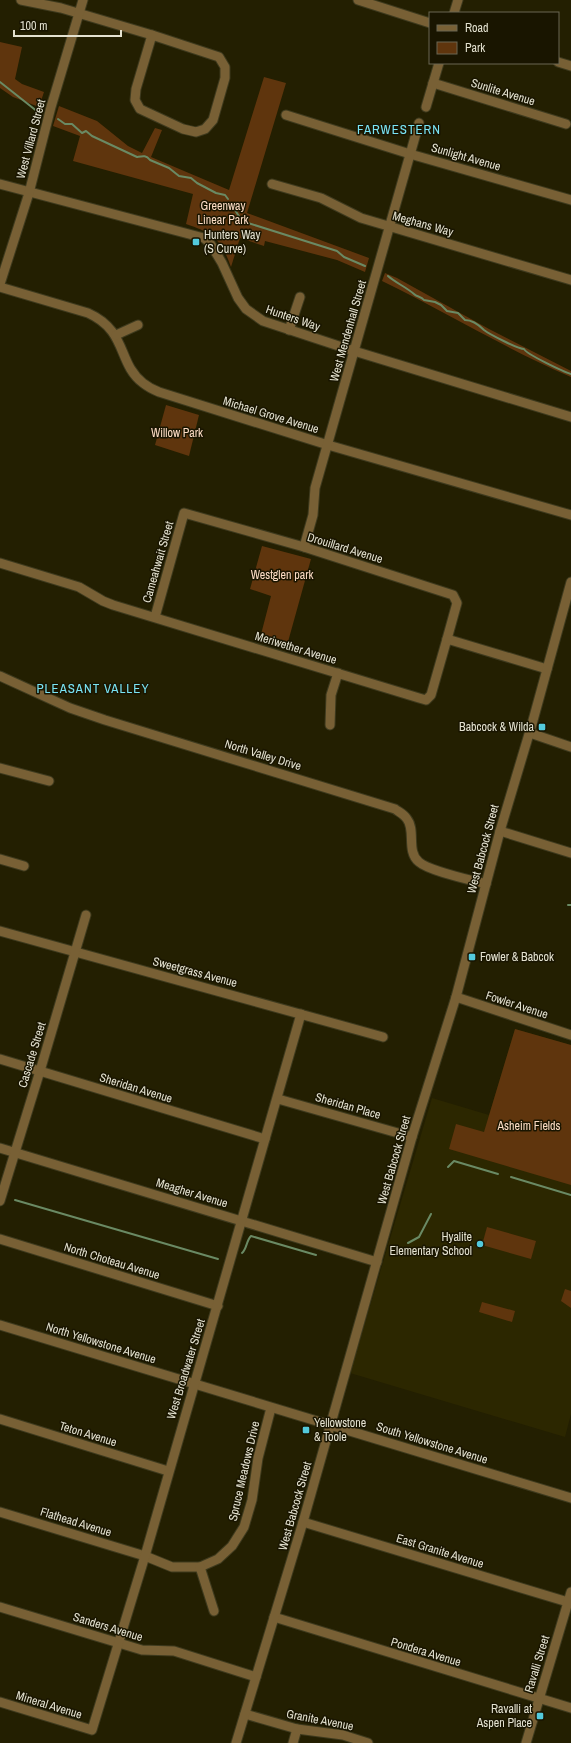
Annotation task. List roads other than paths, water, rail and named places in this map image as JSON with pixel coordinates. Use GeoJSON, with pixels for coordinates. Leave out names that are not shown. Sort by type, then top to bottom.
{"type":"FeatureCollection","features":[{"type":"Feature","properties":{"kind":"street"},"geometry":{"type":"LineString","coordinates":[[21,0],[80,14],[152,35],[219,57],[225,67],[225,78],[213,120],[205,129],[196,132],[182,129],[140,109],[135,100],[136,88],[152,35]]}},
{"type":"Feature","properties":{"kind":"street","name":"West Villard Street"},"geometry":{"type":"LineString","coordinates":[[0,285],[29,192],[51,107],[83,0]]}},
{"type":"Feature","properties":{"kind":"street"},"geometry":{"type":"LineString","coordinates":[[358,0],[429,23]]}},
{"type":"Feature","properties":{"kind":"street"},"geometry":{"type":"LineString","coordinates":[[454,12],[458,0]]}},
{"type":"Feature","properties":{"kind":"street"},"geometry":{"type":"LineString","coordinates":[[559,62],[571,66]]}},
{"type":"Feature","properties":{"kind":"street"},"geometry":{"type":"LineString","coordinates":[[426,107],[439,64]]}},
{"type":"Feature","properties":{"kind":"street","name":"Sunlite Avenue"},"geometry":{"type":"LineString","coordinates":[[434,83],[566,124]]}},
{"type":"Feature","properties":{"kind":"street","name":"Sunlight Avenue"},"geometry":{"type":"LineString","coordinates":[[286,115],[410,154],[571,200]]}},
{"type":"Feature","properties":{"kind":"street","name":"West Mendenhall Street"},"geometry":{"type":"LineString","coordinates":[[304,547],[313,515],[315,488],[419,123]]}},
{"type":"Feature","properties":{"kind":"street","name":"Hunters Way"},"geometry":{"type":"LineString","coordinates":[[0,184],[204,238],[210,243],[222,263],[238,298],[246,309],[263,321],[354,351],[571,417]]}},
{"type":"Feature","properties":{"kind":"street","name":"Meghans Way"},"geometry":{"type":"LineString","coordinates":[[272,184],[322,198],[335,204],[347,213],[390,227],[571,280]]}},
{"type":"Feature","properties":{"kind":"street","name":"Michael Grove Avenue"},"geometry":{"type":"LineString","coordinates":[[0,285],[88,313],[107,325],[116,335],[132,371],[142,383],[150,388],[328,445],[571,515]]}},
{"type":"Feature","properties":{"kind":"street"},"geometry":{"type":"LineString","coordinates":[[289,330],[300,297]]}},
{"type":"Feature","properties":{"kind":"street"},"geometry":{"type":"LineString","coordinates":[[116,335],[138,325]]}},
{"type":"Feature","properties":{"kind":"street","name":"Drouillard Avenue"},"geometry":{"type":"LineString","coordinates":[[184,513],[304,547],[453,595],[457,603],[447,639]]}},
{"type":"Feature","properties":{"kind":"street","name":"Cameahwait Street"},"geometry":{"type":"LineString","coordinates":[[154,618],[184,513]]}},
{"type":"Feature","properties":{"kind":"street","name":"Meriwether Avenue"},"geometry":{"type":"LineString","coordinates":[[0,563],[79,587],[102,601],[154,618],[426,700],[431,695],[447,639]]}},
{"type":"Feature","properties":{"kind":"street","name":"West Babcock Street"},"geometry":{"type":"LineString","coordinates":[[236,1743],[303,1522],[412,1137],[456,997],[500,831],[530,733],[571,582]]}},
{"type":"Feature","properties":{"kind":"street"},"geometry":{"type":"LineString","coordinates":[[561,618],[571,620]]}},
{"type":"Feature","properties":{"kind":"street"},"geometry":{"type":"LineString","coordinates":[[447,639],[547,669]]}},
{"type":"Feature","properties":{"kind":"street"},"geometry":{"type":"LineString","coordinates":[[330,725],[331,695],[338,673]]}},
{"type":"Feature","properties":{"kind":"street","name":"North Valley Drive"},"geometry":{"type":"LineString","coordinates":[[0,676],[70,708],[395,809],[403,815],[411,825],[412,846],[416,859],[419,863],[434,869],[486,884]]}},
{"type":"Feature","properties":{"kind":"street"},"geometry":{"type":"LineString","coordinates":[[530,733],[571,747]]}},
{"type":"Feature","properties":{"kind":"street"},"geometry":{"type":"LineString","coordinates":[[0,768],[49,781]]}},
{"type":"Feature","properties":{"kind":"street"},"geometry":{"type":"LineString","coordinates":[[500,831],[571,853]]}},
{"type":"Feature","properties":{"kind":"street"},"geometry":{"type":"LineString","coordinates":[[0,859],[24,866]]}},
{"type":"Feature","properties":{"kind":"street","name":"Cascade Street"},"geometry":{"type":"LineString","coordinates":[[0,1201],[86,915]]}},
{"type":"Feature","properties":{"kind":"street","name":"Sweetgrass Avenue"},"geometry":{"type":"LineString","coordinates":[[0,931],[383,1037]]}},
{"type":"Feature","properties":{"kind":"street","name":"Fowler Avenue"},"geometry":{"type":"LineString","coordinates":[[456,997],[571,1035]]}},
{"type":"Feature","properties":{"kind":"street","name":"West Broadwater Street"},"geometry":{"type":"LineString","coordinates":[[92,1730],[218,1306],[301,1014]]}},
{"type":"Feature","properties":{"kind":"street","name":"Sheridan Avenue"},"geometry":{"type":"LineString","coordinates":[[0,1059],[266,1139]]}},
{"type":"Feature","properties":{"kind":"street","name":"Sheridan Place"},"geometry":{"type":"LineString","coordinates":[[278,1099],[412,1137]]}},
{"type":"Feature","properties":{"kind":"street","name":"Meagher Avenue"},"geometry":{"type":"LineString","coordinates":[[0,1148],[377,1262]]}},
{"type":"Feature","properties":{"kind":"street","name":"North Choteau Avenue"},"geometry":{"type":"LineString","coordinates":[[0,1239],[218,1306]]}},
{"type":"Feature","properties":{"kind":"street","name":"North Yellowstone Avenue"},"geometry":{"type":"LineString","coordinates":[[0,1325],[195,1384]]}},
{"type":"Feature","properties":{"kind":"street","name":"South Yellowstone Avenue"},"geometry":{"type":"LineString","coordinates":[[195,1384],[571,1498]]}},
{"type":"Feature","properties":{"kind":"street","name":"Spruce Meadows Drive"},"geometry":{"type":"LineString","coordinates":[[144,1556],[172,1567],[200,1567],[218,1559],[232,1546],[244,1528],[252,1500],[258,1458],[271,1408]]}},
{"type":"Feature","properties":{"kind":"street","name":"Teton Avenue"},"geometry":{"type":"LineString","coordinates":[[0,1419],[168,1471]]}},
{"type":"Feature","properties":{"kind":"street","name":"Flathead Avenue"},"geometry":{"type":"LineString","coordinates":[[0,1512],[144,1556]]}},
{"type":"Feature","properties":{"kind":"street","name":"East Granite Avenue"},"geometry":{"type":"LineString","coordinates":[[303,1522],[569,1603]]}},
{"type":"Feature","properties":{"kind":"street"},"geometry":{"type":"LineString","coordinates":[[200,1567],[214,1611]]}},
{"type":"Feature","properties":{"kind":"street","name":"Ravalli Street"},"geometry":{"type":"LineString","coordinates":[[526,1743],[569,1603],[571,1592]]}},
{"type":"Feature","properties":{"kind":"street","name":"Sanders Avenue"},"geometry":{"type":"LineString","coordinates":[[0,1607],[142,1650],[174,1651],[256,1677]]}},
{"type":"Feature","properties":{"kind":"street","name":"Pondera Avenue"},"geometry":{"type":"LineString","coordinates":[[274,1617],[571,1708]]}},
{"type":"Feature","properties":{"kind":"street","name":"Mineral Avenue"},"geometry":{"type":"LineString","coordinates":[[0,1702],[92,1730]]}},
{"type":"Feature","properties":{"kind":"street","name":"Granite Avenue"},"geometry":{"type":"LineString","coordinates":[[245,1714],[297,1729],[343,1735],[368,1743]]}},
{"type":"Feature","properties":{"kind":"street"},"geometry":{"type":"LineString","coordinates":[[293,1743],[297,1729]]}},
{"type":"Feature","properties":{"kind":"waterway"},"geometry":{"type":"LineString","coordinates":[[0,82],[38,112]]}},
{"type":"Feature","properties":{"kind":"waterway"},"geometry":{"type":"LineString","coordinates":[[58,119],[65,124],[72,124],[82,133],[86,131],[92,136],[137,157],[143,156],[149,158],[150,160],[169,168],[179,176],[191,178],[197,183],[216,193],[225,195],[228,199]]}},
{"type":"Feature","properties":{"kind":"waterway"},"geometry":{"type":"LineString","coordinates":[[232,205],[240,218],[248,223],[337,251],[344,257],[365,266]]}},
{"type":"Feature","properties":{"kind":"waterway"},"geometry":{"type":"LineString","coordinates":[[388,276],[424,300],[435,302],[447,311],[458,313],[465,320],[476,323],[497,338],[524,349],[538,359],[571,374]]}},
{"type":"Feature","properties":{"kind":"waterway"},"geometry":{"type":"LineString","coordinates":[[448,1167],[454,1161],[498,1174]]}},
{"type":"Feature","properties":{"kind":"waterway"},"geometry":{"type":"LineString","coordinates":[[511,1177],[571,1195]]}},
{"type":"Feature","properties":{"kind":"waterway"},"geometry":{"type":"LineString","coordinates":[[15,1200],[218,1259]]}},
{"type":"Feature","properties":{"kind":"waterway"},"geometry":{"type":"LineString","coordinates":[[408,1243],[419,1237],[431,1214]]}},
{"type":"Feature","properties":{"kind":"waterway"},"geometry":{"type":"LineString","coordinates":[[242,1253],[251,1236],[316,1255]]}},
{"type":"Feature","properties":{"kind":"place","name":"Hunters Way (S Curve)"},"geometry":{"type":"Point","coordinates":[196,242]}},
{"type":"Feature","properties":{"kind":"place","name":"Babcock & Wilda"},"geometry":{"type":"Point","coordinates":[542,727]}},
{"type":"Feature","properties":{"kind":"place","name":"Fowler & Babcok"},"geometry":{"type":"Point","coordinates":[472,957]}},
{"type":"Feature","properties":{"kind":"place","name":"Hyalite Elementary School"},"geometry":{"type":"Point","coordinates":[480,1244]}},
{"type":"Feature","properties":{"kind":"place","name":"Yellowstone & Toole"},"geometry":{"type":"Point","coordinates":[306,1430]}},
{"type":"Feature","properties":{"kind":"place","name":"Ravalli at Aspen Place"},"geometry":{"type":"Point","coordinates":[540,1716]}},
{"type":"Feature","properties":{"kind":"district","name":"FARWESTERN"},"geometry":{"type":"Point","coordinates":[399,129]}},
{"type":"Feature","properties":{"kind":"district","name":"PLEASANT VALLEY"},"geometry":{"type":"Point","coordinates":[93,688]}},
{"type":"Feature","properties":{"kind":"park label","name":"Greenway Linear Park"},"geometry":{"type":"Point","coordinates":[223,213]}},
{"type":"Feature","properties":{"kind":"park label","name":"Willow Park"},"geometry":{"type":"Point","coordinates":[177,433]}},
{"type":"Feature","properties":{"kind":"park label","name":"Westglen park"},"geometry":{"type":"Point","coordinates":[282,575]}},
{"type":"Feature","properties":{"kind":"park label","name":"Asheim Fields"},"geometry":{"type":"Point","coordinates":[529,1126]}}]}
